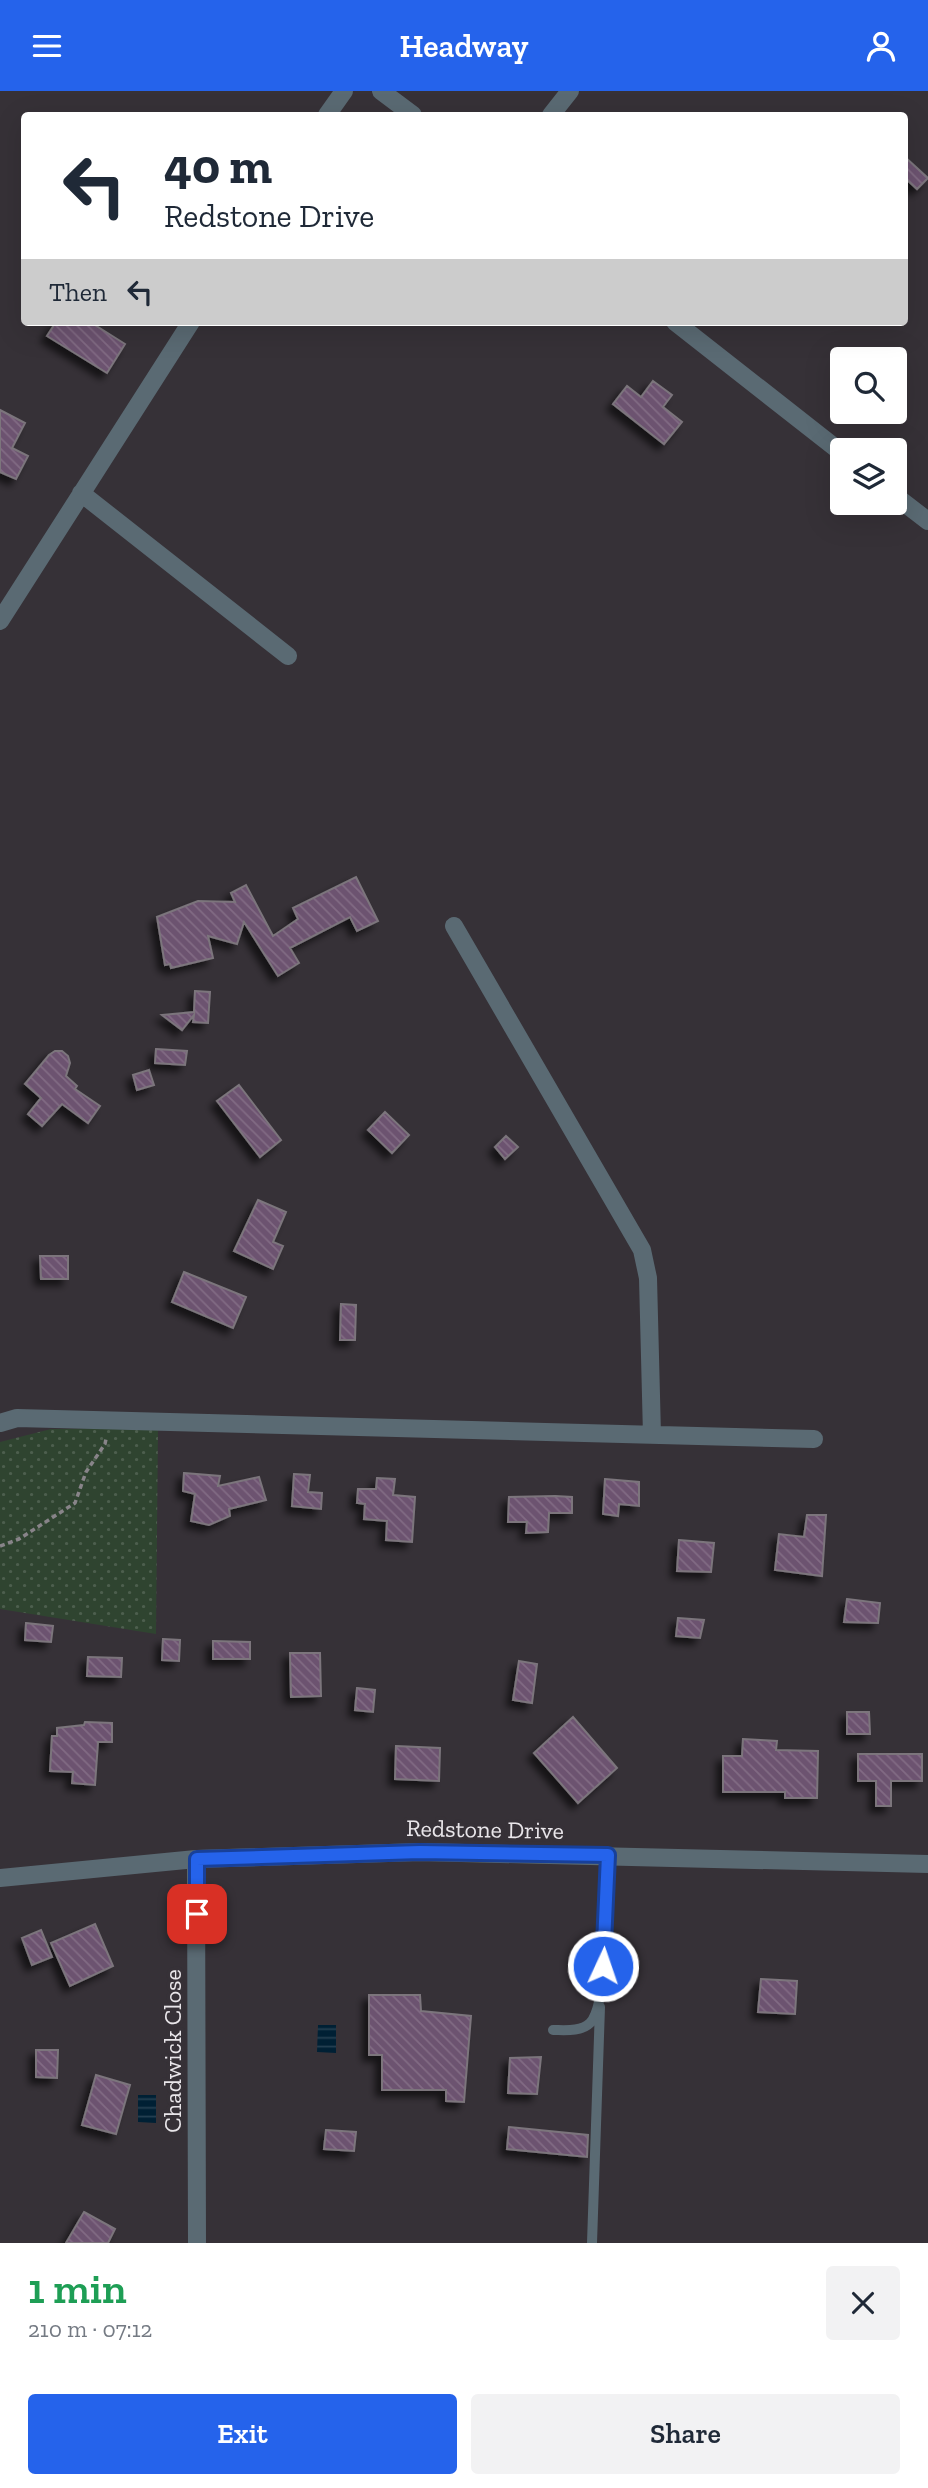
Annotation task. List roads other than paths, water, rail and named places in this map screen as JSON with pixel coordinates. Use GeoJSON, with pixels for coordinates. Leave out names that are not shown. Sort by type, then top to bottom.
{"type":"FeatureCollection","features":[{"type":"Feature","properties":{"kind":"street"},"geometry":{"type":"LineString","coordinates":[[329,112],[344,91]]}},
{"type":"Feature","properties":{"kind":"street"},"geometry":{"type":"LineString","coordinates":[[381,91],[409,112]]}},
{"type":"Feature","properties":{"kind":"street"},"geometry":{"type":"LineString","coordinates":[[553,112],[570,91]]}},
{"type":"Feature","properties":{"kind":"street"},"geometry":{"type":"LineString","coordinates":[[0,621],[188,326]]}},
{"type":"Feature","properties":{"kind":"street"},"geometry":{"type":"LineString","coordinates":[[680,326],[830,444]]}},
{"type":"Feature","properties":{"kind":"street"},"geometry":{"type":"LineString","coordinates":[[81,493],[288,656]]}},
{"type":"Feature","properties":{"kind":"street"},"geometry":{"type":"LineString","coordinates":[[907,505],[928,521]]}},
{"type":"Feature","properties":{"kind":"street"},"geometry":{"type":"LineString","coordinates":[[454,926],[642,1250],[648,1278],[652,1435]]}},
{"type":"Feature","properties":{"kind":"street"},"geometry":{"type":"LineString","coordinates":[[0,1423],[17,1418],[814,1439]]}},
{"type":"Feature","properties":{"kind":"street","name":"Redstone Drive"},"geometry":{"type":"LineString","coordinates":[[0,1878],[197,1859],[420,1852],[928,1864]]}},
{"type":"Feature","properties":{"kind":"street","name":"Chadwick Close"},"geometry":{"type":"LineString","coordinates":[[197,1859],[197,2243]]}},
{"type":"Feature","properties":{"kind":"lane"},"geometry":{"type":"LineString","coordinates":[[592,2243],[608,1855]]}},
{"type":"Feature","properties":{"kind":"lane"},"geometry":{"type":"LineString","coordinates":[[553,2030],[580,2029],[589,2025],[600,2007]]}},
{"type":"Feature","properties":{"kind":"water"},"geometry":{"type":"Polygon","coordinates":[[[318,2025],[336,2025],[336,2053],[317,2052],[318,2025]]]}},
{"type":"Feature","properties":{"kind":"water"},"geometry":{"type":"Polygon","coordinates":[[[138,2095],[156,2095],[156,2123],[138,2122],[138,2095]]]}}]}
